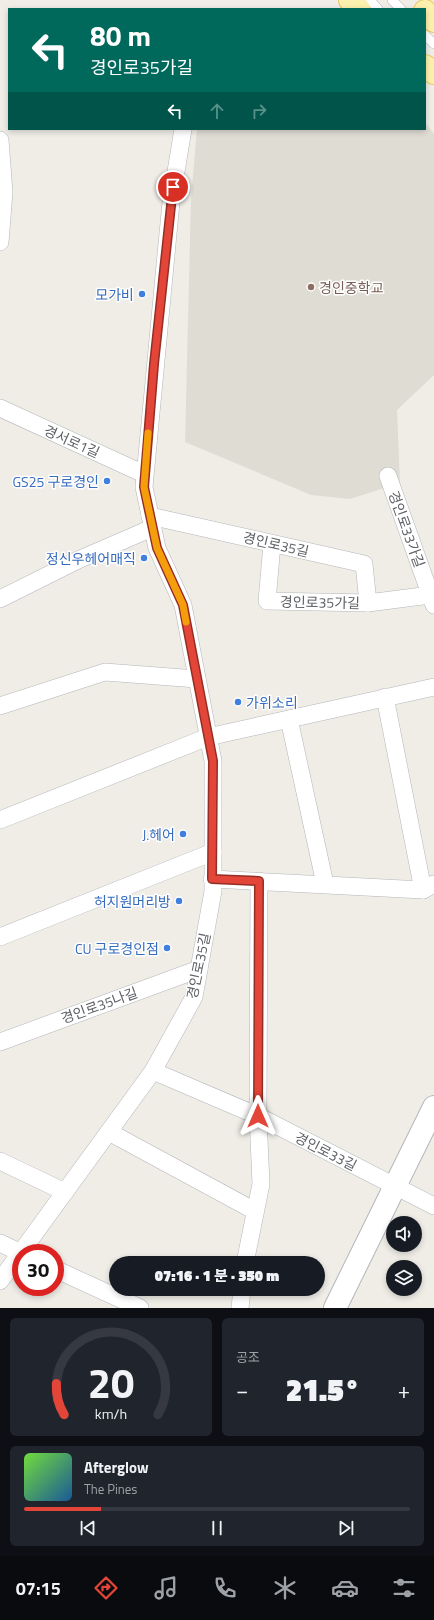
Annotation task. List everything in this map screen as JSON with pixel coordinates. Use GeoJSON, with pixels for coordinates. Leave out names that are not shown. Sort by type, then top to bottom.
{"type":"FeatureCollection","features":[{"type":"Feature","properties":{"kind":"main road"},"geometry":{"type":"LineString","coordinates":[[350,0],[358,8]]}},
{"type":"Feature","properties":{"kind":"main road"},"geometry":{"type":"LineString","coordinates":[[414,0],[422,8]]}},
{"type":"Feature","properties":{"kind":"main road"},"geometry":{"type":"LineString","coordinates":[[426,12],[434,21]]}},
{"type":"Feature","properties":{"kind":"street","name":"경인로35길"},"geometry":{"type":"LineString","coordinates":[[27,1244],[154,1071],[194,997],[212,891],[213,761],[183,605],[157,548],[144,487],[144,474],[171,202],[183,130]]}},
{"type":"Feature","properties":{"kind":"street"},"geometry":{"type":"LineString","coordinates":[[0,140],[4,192],[0,242]]}},
{"type":"Feature","properties":{"kind":"street","name":"경서로1길"},"geometry":{"type":"LineString","coordinates":[[0,408],[144,474]]}},
{"type":"Feature","properties":{"kind":"street","name":"경인로33가길"},"geometry":{"type":"LineString","coordinates":[[388,476],[432,600]]}},
{"type":"Feature","properties":{"kind":"street","name":"경인로35길"},"geometry":{"type":"LineString","coordinates":[[151,522],[272,544],[364,564],[368,603]]}},
{"type":"Feature","properties":{"kind":"street"},"geometry":{"type":"LineString","coordinates":[[0,599],[151,522]]}},
{"type":"Feature","properties":{"kind":"street","name":"경인로35가길"},"geometry":{"type":"LineString","coordinates":[[272,544],[267,601],[368,603],[432,600]]}},
{"type":"Feature","properties":{"kind":"street"},"geometry":{"type":"LineString","coordinates":[[0,706],[105,672],[197,679]]}},
{"type":"Feature","properties":{"kind":"street"},"geometry":{"type":"LineString","coordinates":[[0,820],[208,737],[434,687]]}},
{"type":"Feature","properties":{"kind":"street"},"geometry":{"type":"LineString","coordinates":[[212,879],[428,887],[385,697]]}},
{"type":"Feature","properties":{"kind":"street"},"geometry":{"type":"LineString","coordinates":[[289,719],[325,884]]}},
{"type":"Feature","properties":{"kind":"street"},"geometry":{"type":"LineString","coordinates":[[0,937],[213,852]]}},
{"type":"Feature","properties":{"kind":"street"},"geometry":{"type":"LineString","coordinates":[[246,1256],[261,1184],[258,1116],[259,881]]}},
{"type":"Feature","properties":{"kind":"street","name":"경인로35나길"},"geometry":{"type":"LineString","coordinates":[[0,1042],[199,969]]}},
{"type":"Feature","properties":{"kind":"street"},"geometry":{"type":"LineString","coordinates":[[154,1071],[258,1116]]}},
{"type":"Feature","properties":{"kind":"street"},"geometry":{"type":"LineString","coordinates":[[335,1308],[434,1108]]}},
{"type":"Feature","properties":{"kind":"street","name":"경인로33길"},"geometry":{"type":"LineString","coordinates":[[258,1116],[434,1206]]}},
{"type":"Feature","properties":{"kind":"street"},"geometry":{"type":"LineString","coordinates":[[109,1132],[255,1211]]}},
{"type":"Feature","properties":{"kind":"street"},"geometry":{"type":"LineString","coordinates":[[0,1161],[65,1192]]}},
{"type":"Feature","properties":{"kind":"street"},"geometry":{"type":"LineString","coordinates":[[0,1243],[12,1249]]}},
{"type":"Feature","properties":{"kind":"street","name":"경인로35길"},"geometry":{"type":"LineString","coordinates":[[0,1281],[12,1265]]}},
{"type":"Feature","properties":{"kind":"street"},"geometry":{"type":"LineString","coordinates":[[64,1273],[140,1308]]}},
{"type":"Feature","properties":{"kind":"street"},"geometry":{"type":"LineString","coordinates":[[240,1308],[241,1296]]}},
{"type":"Feature","properties":{"kind":"lane"},"geometry":{"type":"LineString","coordinates":[[370,0],[377,8]]}},
{"type":"Feature","properties":{"kind":"lane"},"geometry":{"type":"LineString","coordinates":[[392,0],[400,8]]}},
{"type":"Feature","properties":{"kind":"lane"},"geometry":{"type":"LineString","coordinates":[[426,36],[434,44]]}},
{"type":"Feature","properties":{"kind":"lane"},"geometry":{"type":"LineString","coordinates":[[426,62],[434,72]]}},
{"type":"Feature","properties":{"kind":"shaded area","name":"경인중학교"},"geometry":{"type":"Polygon","coordinates":[[[426,123],[434,134],[434,375],[397,410],[400,483],[350,499],[311,495],[185,442],[191,199],[197,130],[426,130],[426,123]]]}},
{"type":"Feature","properties":{"kind":"slow traffic"},"geometry":{"type":"LineString","coordinates":[[148,433],[144,487],[157,548],[183,605],[186,622]]}},
{"type":"Feature","properties":{"kind":"place","name":"경인중학교"},"geometry":{"type":"Point","coordinates":[311,287]}},
{"type":"Feature","properties":{"kind":"place","name":"모가비"},"geometry":{"type":"Point","coordinates":[142,294]}},
{"type":"Feature","properties":{"kind":"place","name":"GS25 구로경인"},"geometry":{"type":"Point","coordinates":[107,481]}},
{"type":"Feature","properties":{"kind":"place","name":"정신우헤어매직"},"geometry":{"type":"Point","coordinates":[144,558]}},
{"type":"Feature","properties":{"kind":"place","name":"가위소리"},"geometry":{"type":"Point","coordinates":[238,702]}},
{"type":"Feature","properties":{"kind":"place","name":"J.헤어"},"geometry":{"type":"Point","coordinates":[183,834]}},
{"type":"Feature","properties":{"kind":"place","name":"허지원머리방"},"geometry":{"type":"Point","coordinates":[179,901]}},
{"type":"Feature","properties":{"kind":"place","name":"CU 구로경인점"},"geometry":{"type":"Point","coordinates":[167,948]}},
{"type":"Feature","properties":{"kind":"route"},"geometry":{"type":"LineString","coordinates":[[173,187],[154,364],[144,487],[157,548],[183,605],[213,761],[212,879],[259,881],[258,1116]]}}]}
